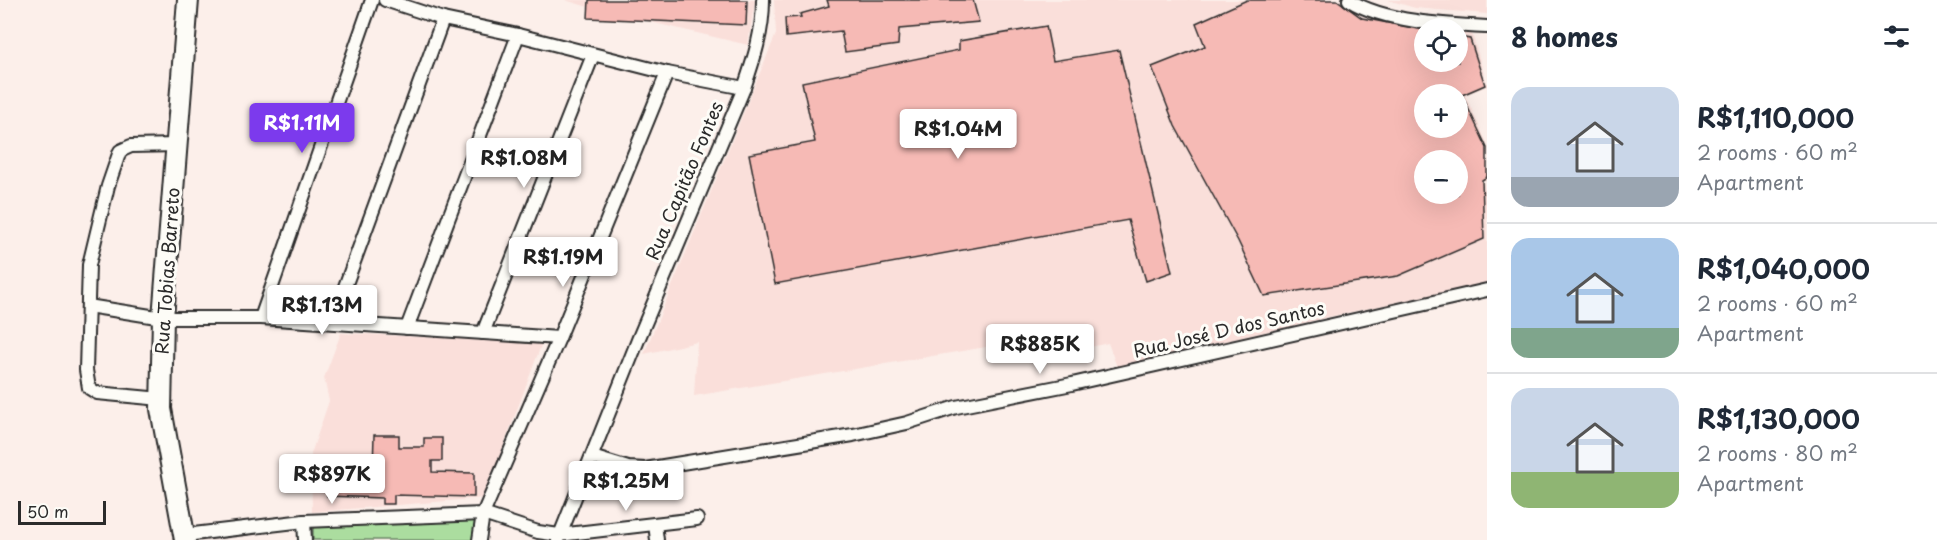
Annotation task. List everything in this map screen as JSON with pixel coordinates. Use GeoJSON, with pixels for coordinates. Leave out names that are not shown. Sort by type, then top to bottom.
{"type":"FeatureCollection","features":[{"type":"Feature","properties":{"kind":"main road","name":"Rua Tobias Barreto"},"geometry":{"type":"LineString","coordinates":[[185,538],[161,399],[163,318],[188,0]]}},
{"type":"Feature","properties":{"kind":"street"},"geometry":{"type":"LineString","coordinates":[[261,318],[372,0]]}},
{"type":"Feature","properties":{"kind":"street"},"geometry":{"type":"LineString","coordinates":[[386,0],[443,19],[518,35],[667,73],[744,88]]}},
{"type":"Feature","properties":{"kind":"street","name":"Rua Capitão Fontes"},"geometry":{"type":"LineString","coordinates":[[559,537],[638,340],[744,88],[757,50],[763,21],[763,0]]}},
{"type":"Feature","properties":{"kind":"street"},"geometry":{"type":"LineString","coordinates":[[1349,0],[1376,13],[1453,25],[1487,27]]}},
{"type":"Feature","properties":{"kind":"street"},"geometry":{"type":"LineString","coordinates":[[332,322],[443,19]]}},
{"type":"Feature","properties":{"kind":"street"},"geometry":{"type":"LineString","coordinates":[[406,328],[518,35]]}},
{"type":"Feature","properties":{"kind":"street"},"geometry":{"type":"LineString","coordinates":[[483,333],[593,55]]}},
{"type":"Feature","properties":{"kind":"street"},"geometry":{"type":"LineString","coordinates":[[478,540],[483,514],[559,338],[667,73]]}},
{"type":"Feature","properties":{"kind":"street"},"geometry":{"type":"LineString","coordinates":[[161,399],[97,393],[92,391],[88,384],[86,370],[89,265],[95,233],[120,151],[131,146],[177,145]]}},
{"type":"Feature","properties":{"kind":"street","name":"Rua José D dos Santos"},"geometry":{"type":"LineString","coordinates":[[592,457],[628,468],[645,469],[854,435],[907,423],[956,407],[1487,291]]}},
{"type":"Feature","properties":{"kind":"street"},"geometry":{"type":"LineString","coordinates":[[87,306],[163,318],[261,318],[559,338]]}},
{"type":"Feature","properties":{"kind":"street"},"geometry":{"type":"LineString","coordinates":[[185,538],[304,521],[483,514],[559,537],[697,519]]}},
{"type":"Feature","properties":{"kind":"street"},"geometry":{"type":"LineString","coordinates":[[304,521],[305,540]]}},
{"type":"Feature","properties":{"kind":"street"},"geometry":{"type":"LineString","coordinates":[[655,524],[657,540]]}},
{"type":"Feature","properties":{"kind":"shaded area"},"geometry":{"type":"Polygon","coordinates":[[[565,0],[755,0],[748,45],[565,0]]]}},
{"type":"Feature","properties":{"kind":"shaded area"},"geometry":{"type":"Polygon","coordinates":[[[774,0],[1339,0],[1362,16],[1414,24],[1414,72],[1468,72],[1468,33],[1472,34],[1487,86],[1468,94],[1468,84],[1414,84],[1414,138],[1468,138],[1468,102],[1487,143],[1487,179],[1483,181],[1487,199],[1487,283],[1328,317],[1117,367],[1108,343],[1051,356],[1046,337],[694,396],[697,342],[644,354],[776,34],[774,0]]]}},
{"type":"Feature","properties":{"kind":"shaded area"},"geometry":{"type":"Polygon","coordinates":[[[1388,0],[1487,0],[1487,14],[1415,8],[1388,0]]]}},
{"type":"Feature","properties":{"kind":"shaded area"},"geometry":{"type":"Polygon","coordinates":[[[341,333],[542,343],[484,498],[312,512],[311,454],[329,401],[324,378],[341,333]]]}},
{"type":"Feature","properties":{"kind":"green space"},"geometry":{"type":"Polygon","coordinates":[[[478,519],[473,540],[313,540],[313,526],[478,519]]]}},
{"type":"Feature","properties":{"kind":"building"},"geometry":{"type":"Polygon","coordinates":[[[589,0],[747,0],[746,25],[588,18],[589,0]]]}},
{"type":"Feature","properties":{"kind":"building"},"geometry":{"type":"Polygon","coordinates":[[[827,0],[973,0],[979,22],[899,29],[898,45],[845,52],[841,31],[786,37],[785,18],[801,17],[800,14],[829,6],[827,0]]]}},
{"type":"Feature","properties":{"kind":"building"},"geometry":{"type":"Polygon","coordinates":[[[1247,0],[1337,0],[1362,18],[1414,28],[1414,72],[1468,72],[1468,39],[1470,39],[1485,85],[1468,92],[1468,84],[1414,84],[1414,138],[1468,138],[1468,108],[1487,148],[1487,177],[1482,180],[1484,239],[1398,276],[1264,296],[1238,241],[1175,126],[1152,67],[1205,46],[1196,23],[1247,0]]]}},
{"type":"Feature","properties":{"kind":"building"},"geometry":{"type":"Polygon","coordinates":[[[1046,26],[1053,61],[1119,50],[1172,272],[1146,281],[1128,220],[775,284],[749,154],[815,142],[802,82],[959,50],[959,41],[1046,26]]]}},
{"type":"Feature","properties":{"kind":"building"},"geometry":{"type":"Polygon","coordinates":[[[374,435],[399,435],[399,447],[424,447],[424,438],[442,438],[442,461],[432,461],[432,472],[474,473],[474,497],[394,495],[394,504],[382,504],[382,498],[327,496],[327,469],[373,470],[374,435]]]}}]}
